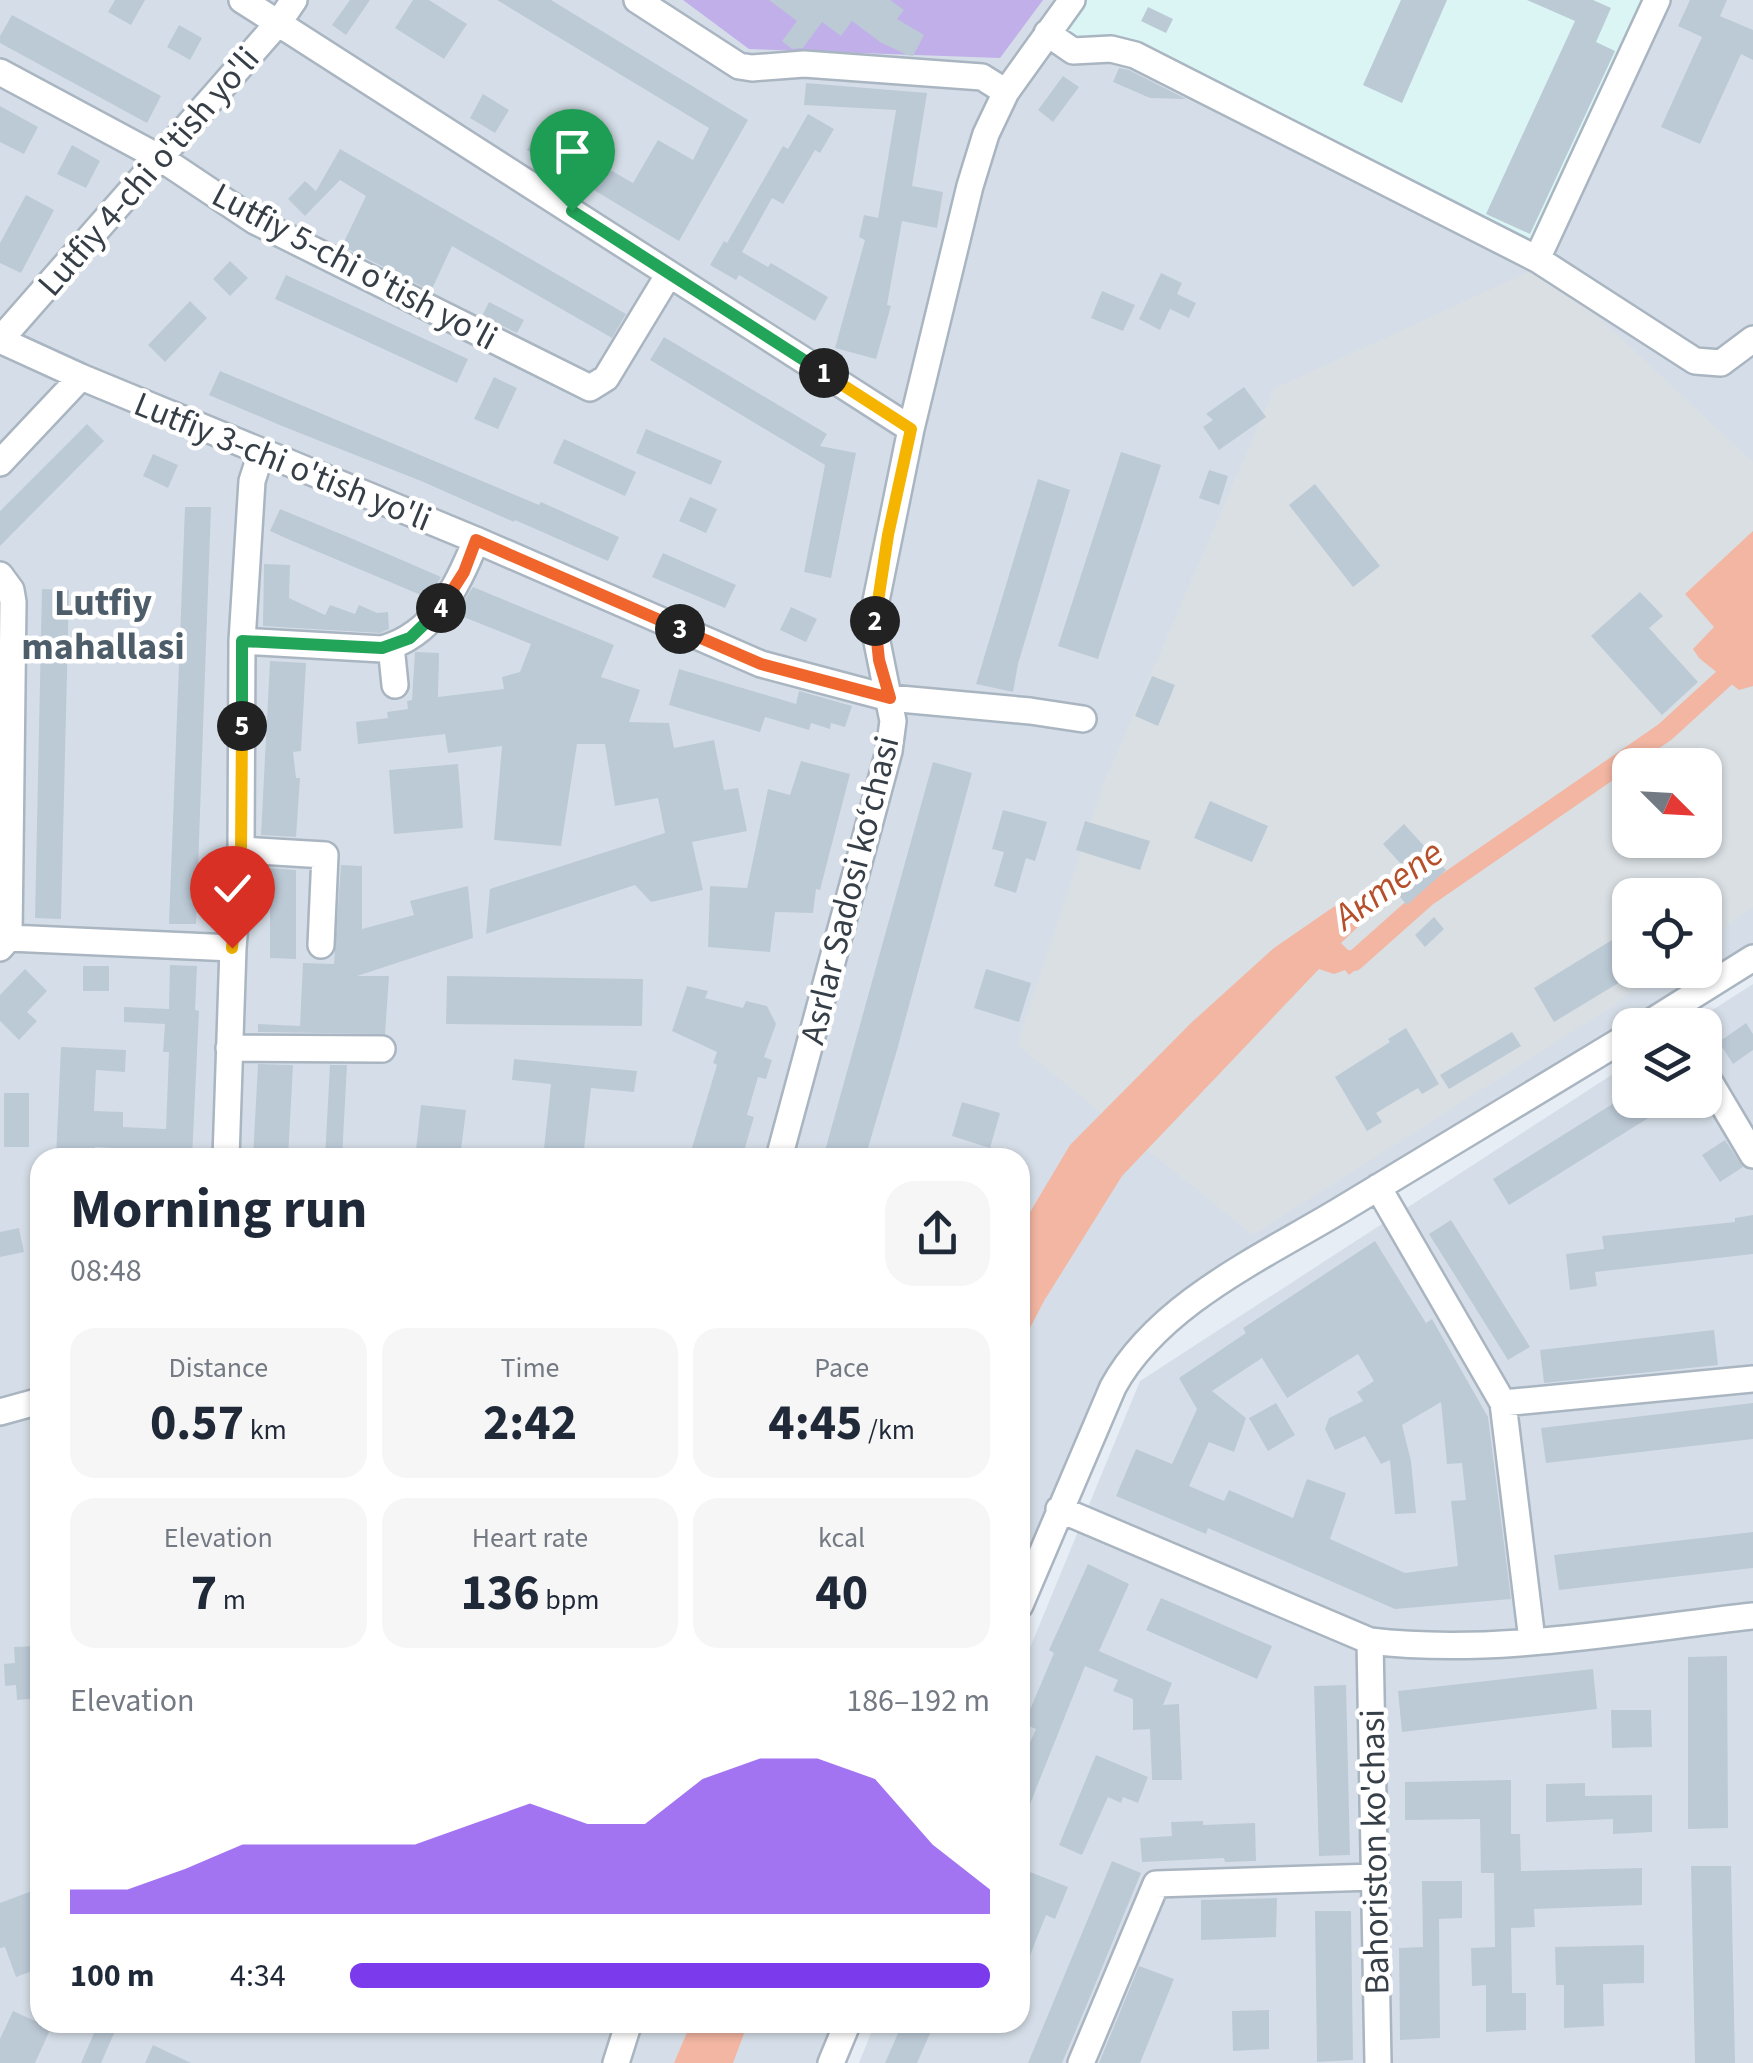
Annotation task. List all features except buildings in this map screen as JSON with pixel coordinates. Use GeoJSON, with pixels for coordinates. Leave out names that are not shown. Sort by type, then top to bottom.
{"type":"FeatureCollection","features":[{"type":"Feature","properties":{"kind":"street"},"geometry":{"type":"LineString","coordinates":[[242,0],[911,429]]}},
{"type":"Feature","properties":{"kind":"street","name":"Lutfiy 4-chi o'tish yo'li"},"geometry":{"type":"LineString","coordinates":[[0,340],[162,159],[294,0]]}},
{"type":"Feature","properties":{"kind":"street"},"geometry":{"type":"LineString","coordinates":[[637,0],[739,66],[804,64],[982,77],[1006,92]]}},
{"type":"Feature","properties":{"kind":"street","name":"Asrlar Sadosi ko‘chasi"},"geometry":{"type":"LineString","coordinates":[[782,1148],[889,752],[893,721],[879,660],[875,617],[911,429],[974,173],[986,134],[1006,92],[1072,0]]}},
{"type":"Feature","properties":{"kind":"street"},"geometry":{"type":"LineString","coordinates":[[1537,259],[1657,0]]}},
{"type":"Feature","properties":{"kind":"street"},"geometry":{"type":"LineString","coordinates":[[1047,33],[1073,51],[1111,50],[1135,55],[1537,259],[1694,361],[1721,363],[1753,339]]}},
{"type":"Feature","properties":{"kind":"street","name":"Lutfiy 5-chi o'tish yo'li"},"geometry":{"type":"LineString","coordinates":[[0,72],[162,159],[255,221],[590,388],[606,378],[669,274]]}},
{"type":"Feature","properties":{"kind":"street","name":"Lutfiy 3-chi o'tish yo'li"},"geometry":{"type":"LineString","coordinates":[[0,340],[761,664],[890,698],[1083,719]]}},
{"type":"Feature","properties":{"kind":"street"},"geometry":{"type":"LineString","coordinates":[[0,463],[81,377]]}},
{"type":"Feature","properties":{"kind":"street"},"geometry":{"type":"LineString","coordinates":[[226,1148],[232,948],[241,850],[242,641],[252,481],[261,453]]}},
{"type":"Feature","properties":{"kind":"street"},"geometry":{"type":"LineString","coordinates":[[242,641],[382,648],[410,638],[436,614],[464,572],[476,540]]}},
{"type":"Feature","properties":{"kind":"street"},"geometry":{"type":"LineString","coordinates":[[0,574],[11,590],[13,602],[4,943],[232,948]]}},
{"type":"Feature","properties":{"kind":"street"},"geometry":{"type":"LineString","coordinates":[[391,646],[395,686]]}},
{"type":"Feature","properties":{"kind":"street"},"geometry":{"type":"LineString","coordinates":[[241,850],[326,855],[321,944]]}},
{"type":"Feature","properties":{"kind":"street"},"geometry":{"type":"LineString","coordinates":[[1686,1008],[1753,958]]}},
{"type":"Feature","properties":{"kind":"street"},"geometry":{"type":"LineString","coordinates":[[1030,1581],[1113,1387],[1153,1331],[1209,1290],[1612,1045]]}},
{"type":"Feature","properties":{"kind":"street"},"geometry":{"type":"LineString","coordinates":[[229,1048],[382,1049]]}},
{"type":"Feature","properties":{"kind":"street"},"geometry":{"type":"LineString","coordinates":[[1722,1103],[1753,1155]]}},
{"type":"Feature","properties":{"kind":"street"},"geometry":{"type":"LineString","coordinates":[[1378,1187],[1503,1403],[1532,1640]]}},
{"type":"Feature","properties":{"kind":"street"},"geometry":{"type":"LineString","coordinates":[[1503,1403],[1753,1378]]}},
{"type":"Feature","properties":{"kind":"street"},"geometry":{"type":"LineString","coordinates":[[0,1412],[30,1404]]}},
{"type":"Feature","properties":{"kind":"street"},"geometry":{"type":"LineString","coordinates":[[1060,1510],[1370,1641],[1421,1647],[1532,1640],[1753,1616]]}},
{"type":"Feature","properties":{"kind":"street","name":"Bahoriston ko'chasi"},"geometry":{"type":"LineString","coordinates":[[1370,1641],[1378,2063]]}},
{"type":"Feature","properties":{"kind":"street"},"geometry":{"type":"LineString","coordinates":[[1081,2063],[1156,1884],[1374,1877]]}},
{"type":"Feature","properties":{"kind":"street"},"geometry":{"type":"LineString","coordinates":[[616,2063],[626,2033]]}},
{"type":"Feature","properties":{"kind":"street"},"geometry":{"type":"LineString","coordinates":[[831,2063],[843,2033]]}},
{"type":"Feature","properties":{"kind":"shaded area","name":"Lutfiy mahallasi"},"geometry":{"type":"Polygon","coordinates":[[[0,0],[1753,0],[1753,950],[1722,970],[1722,878],[1612,878],[1612,988],[1693,988],[1661,1008],[1612,1008],[1612,1039],[1152,1330],[1030,1572],[1030,1148],[30,1148],[30,2033],[844,2033],[831,2063],[0,2063],[0,0]]]}},
{"type":"Feature","properties":{"kind":"shaded area"},"geometry":{"type":"Polygon","coordinates":[[[683,0],[1043,0],[1000,58],[749,49],[683,0]]]}},
{"type":"Feature","properties":{"kind":"shaded area"},"geometry":{"type":"Polygon","coordinates":[[[1072,0],[1657,0],[1537,259],[1135,55],[1047,33],[1072,0]]]}},
{"type":"Feature","properties":{"kind":"shaded area"},"geometry":{"type":"Polygon","coordinates":[[[1543,265],[1753,462],[1753,907],[1722,929],[1722,878],[1612,878],[1612,988],[1638,988],[1253,1235],[1017,1045],[1103,785],[1274,389],[1543,265]]]}},
{"type":"Feature","properties":{"kind":"shaded area"},"geometry":{"type":"Polygon","coordinates":[[[1753,531],[1753,686],[1739,690],[1693,649],[1714,627],[1685,594],[1753,531]]]}},
{"type":"Feature","properties":{"kind":"shaded area"},"geometry":{"type":"Polygon","coordinates":[[[1345,899],[1365,920],[1341,943],[1350,952],[1361,943],[1372,956],[1349,975],[1345,970],[1334,974],[1319,969],[1122,1176],[1030,1328],[1030,1212],[1070,1145],[1191,1023],[1274,948],[1345,899]]]}},
{"type":"Feature","properties":{"kind":"shaded area"},"geometry":{"type":"Polygon","coordinates":[[[1753,984],[1753,2063],[859,2063],[871,2033],[1030,2033],[1030,1648],[1140,1381],[1612,1075],[1612,1118],[1722,1118],[1722,1008],[1716,1008],[1753,984]]]}},
{"type":"Feature","properties":{"kind":"shaded area"},"geometry":{"type":"Polygon","coordinates":[[[687,2033],[744,2033],[733,2063],[674,2063],[687,2033]]]}},
{"type":"Feature","properties":{"kind":"waterway","name":"Актепе"},"geometry":{"type":"LineString","coordinates":[[1346,960],[1354,961],[1426,897],[1665,732],[1745,659],[1753,647]]}},
{"type":"Feature","properties":{"kind":"district","name":"Lutfiy mahallasi"},"geometry":{"type":"Point","coordinates":[103,624]}},
{"type":"Feature","properties":{"kind":"route"},"geometry":{"type":"LineString","coordinates":[[232,948],[241,850],[242,641],[382,648],[398,645],[436,614],[451,594],[476,540],[761,664],[890,698],[875,632],[876,600],[911,429],[572,211]]}}]}
